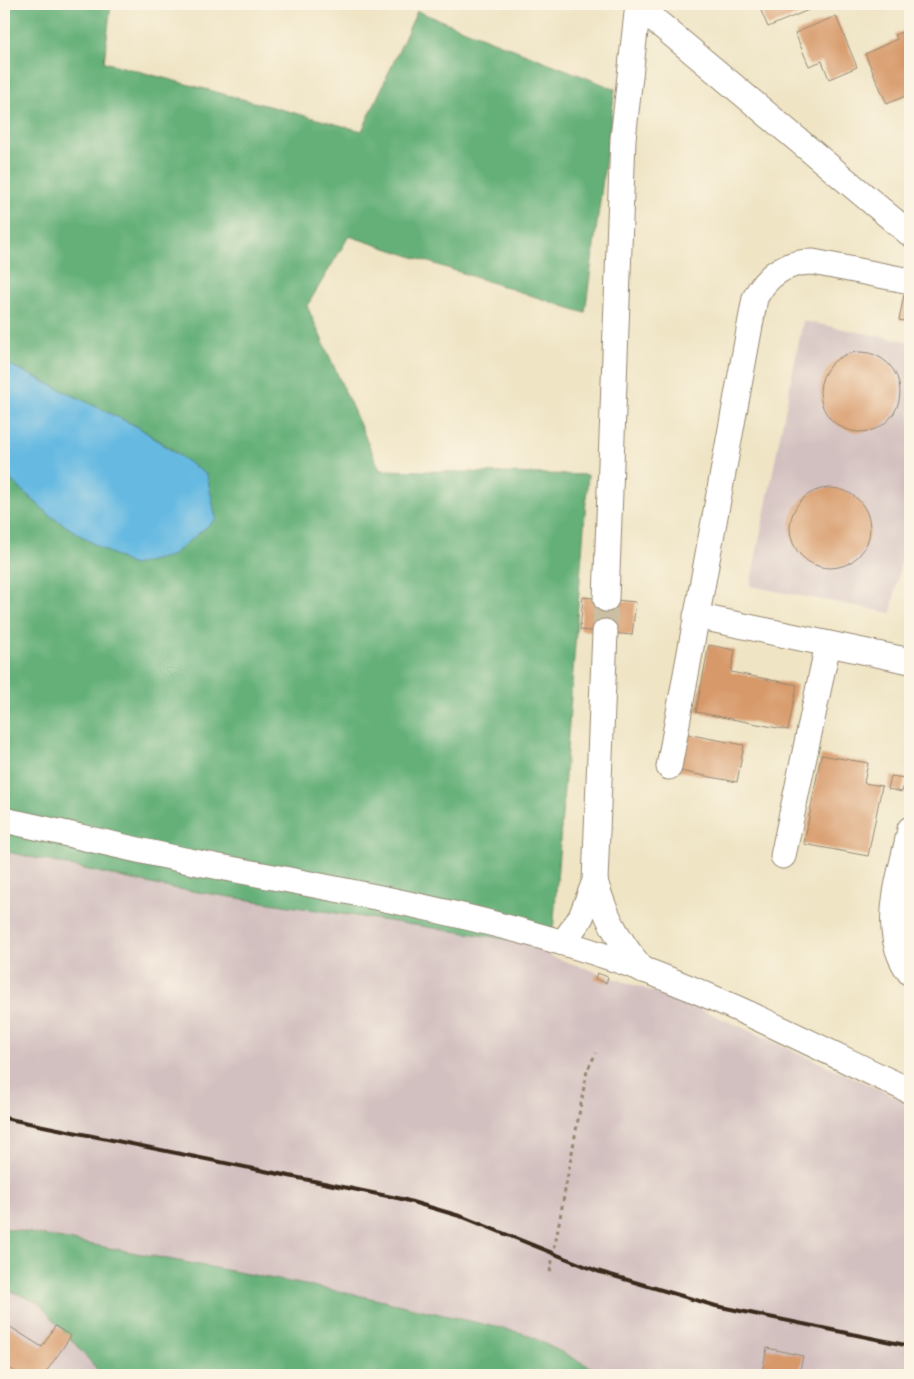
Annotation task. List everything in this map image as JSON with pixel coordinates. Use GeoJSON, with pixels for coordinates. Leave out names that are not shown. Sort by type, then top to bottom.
{"type":"FeatureCollection","features":[{"type":"Feature","properties":{"kind":"lane"},"geometry":{"type":"LineString","coordinates":[[638,5],[910,234]]}},
{"type":"Feature","properties":{"kind":"lane"},"geometry":{"type":"LineString","coordinates":[[606,599],[623,139],[638,5]]}},
{"type":"Feature","properties":{"kind":"lane"},"geometry":{"type":"LineString","coordinates":[[669,767],[756,298],[760,288],[777,270],[800,262],[813,262],[910,281]]}},
{"type":"Feature","properties":{"kind":"lane"},"geometry":{"type":"LineString","coordinates":[[696,616],[910,661]]}},
{"type":"Feature","properties":{"kind":"lane"},"geometry":{"type":"LineString","coordinates":[[605,632],[595,881],[602,906],[612,929],[626,950],[644,970]]}},
{"type":"Feature","properties":{"kind":"lane"},"geometry":{"type":"LineString","coordinates":[[783,856],[828,644]]}},
{"type":"Feature","properties":{"kind":"lane"},"geometry":{"type":"LineString","coordinates":[[4,820],[201,864],[318,884],[563,943],[644,970],[719,1000],[910,1091]]}},
{"type":"Feature","properties":{"kind":"lane"},"geometry":{"type":"LineString","coordinates":[[910,829],[892,925],[899,955],[910,973]]}},
{"type":"Feature","properties":{"kind":"lane"},"geometry":{"type":"LineString","coordinates":[[563,943],[581,917],[595,881]]}},
{"type":"Feature","properties":{"kind":"path"},"geometry":{"type":"LineString","coordinates":[[550,1272],[587,1071],[596,1053]]}},
{"type":"Feature","properties":{"kind":"shaded area"},"geometry":{"type":"Polygon","coordinates":[[[803,321],[910,342],[910,515],[891,613],[750,586],[803,321]]]}},
{"type":"Feature","properties":{"kind":"shaded area"},"geometry":{"type":"Polygon","coordinates":[[[4,851],[165,887],[552,946],[550,956],[689,1004],[910,1103],[910,1375],[4,1375],[4,851]]]}},
{"type":"Feature","properties":{"kind":"green space"},"geometry":{"type":"Polygon","coordinates":[[[4,4],[111,4],[104,62],[362,131],[417,11],[615,89],[585,313],[349,236],[307,306],[380,470],[588,475],[552,946],[165,887],[4,851],[4,474],[52,517],[97,546],[180,455],[138,427],[4,362],[4,4]]]}},
{"type":"Feature","properties":{"kind":"green space"},"geometry":{"type":"Polygon","coordinates":[[[4,1228],[353,1294],[526,1334],[606,1375],[100,1375],[39,1303],[4,1288],[4,1228]]]}},
{"type":"Feature","properties":{"kind":"water"},"geometry":{"type":"Polygon","coordinates":[[[4,362],[138,427],[207,475],[216,519],[171,556],[133,565],[97,546],[52,517],[4,474],[4,362]]]}},
{"type":"Feature","properties":{"kind":"building"},"geometry":{"type":"Polygon","coordinates":[[[758,4],[817,4],[818,6],[768,27],[758,4]]]}},
{"type":"Feature","properties":{"kind":"building"},"geometry":{"type":"Polygon","coordinates":[[[836,16],[857,67],[829,79],[822,61],[809,66],[795,33],[836,16]]]}},
{"type":"Feature","properties":{"kind":"building"},"geometry":{"type":"Polygon","coordinates":[[[910,28],[910,94],[887,104],[865,54],[897,39],[895,35],[910,28]]]}},
{"type":"Feature","properties":{"kind":"building"},"geometry":{"type":"Polygon","coordinates":[[[904,295],[910,297],[910,322],[899,320],[904,295]]]}},
{"type":"Feature","properties":{"kind":"building"},"geometry":{"type":"Polygon","coordinates":[[[860,352],[875,355],[888,364],[897,377],[900,392],[897,407],[888,420],[875,429],[860,432],[845,429],[832,420],[823,407],[820,392],[823,377],[832,364],[845,355],[860,352]]]}},
{"type":"Feature","properties":{"kind":"building"},"geometry":{"type":"Polygon","coordinates":[[[830,488],[845,491],[858,500],[867,513],[870,528],[867,543],[858,556],[845,565],[830,568],[815,565],[802,556],[793,543],[790,528],[793,513],[802,500],[815,491],[830,488]]]}},
{"type":"Feature","properties":{"kind":"building"},"geometry":{"type":"Polygon","coordinates":[[[583,597],[636,602],[632,635],[580,630],[583,597]]]}},
{"type":"Feature","properties":{"kind":"building"},"geometry":{"type":"Polygon","coordinates":[[[709,645],[735,650],[731,672],[797,685],[788,730],[696,712],[709,645]]]}},
{"type":"Feature","properties":{"kind":"building"},"geometry":{"type":"Polygon","coordinates":[[[686,734],[744,745],[737,782],[679,771],[686,734]]]}},
{"type":"Feature","properties":{"kind":"building"},"geometry":{"type":"Polygon","coordinates":[[[821,755],[868,763],[864,783],[882,786],[868,856],[804,844],[821,755]]]}},
{"type":"Feature","properties":{"kind":"building"},"geometry":{"type":"Polygon","coordinates":[[[891,776],[905,778],[902,792],[888,789],[891,776]]]}},
{"type":"Feature","properties":{"kind":"building"},"geometry":{"type":"Polygon","coordinates":[[[597,973],[608,977],[606,983],[595,979],[597,973]]]}},
{"type":"Feature","properties":{"kind":"building"},"geometry":{"type":"Polygon","coordinates":[[[4,1323],[42,1347],[55,1326],[71,1336],[44,1375],[20,1375],[4,1365],[4,1323]]]}},
{"type":"Feature","properties":{"kind":"building"},"geometry":{"type":"Polygon","coordinates":[[[767,1348],[803,1356],[799,1375],[781,1375],[762,1371],[767,1348]]]}},
{"type":"Feature","properties":{"kind":"tunnel"},"geometry":{"type":"LineString","coordinates":[[605,632],[606,599]]}},
{"type":"Feature","properties":{"kind":"railway"},"geometry":{"type":"LineString","coordinates":[[4,1118],[402,1199],[463,1217],[597,1271],[716,1306],[910,1346]]}}]}
